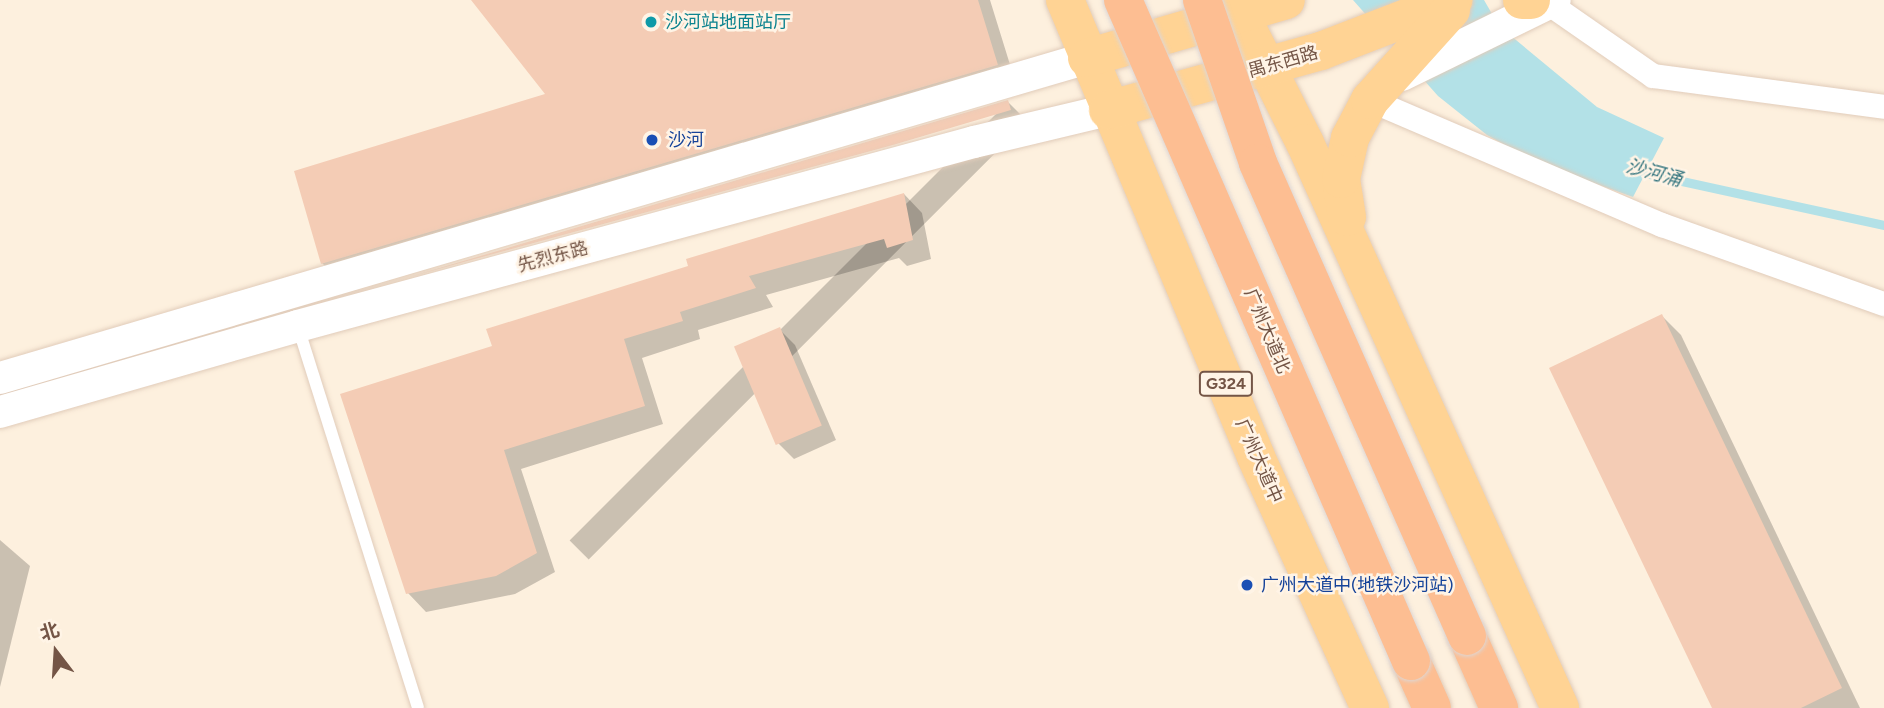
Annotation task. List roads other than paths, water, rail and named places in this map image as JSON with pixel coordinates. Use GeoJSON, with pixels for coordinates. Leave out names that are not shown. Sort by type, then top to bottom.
{"type":"FeatureCollection","features":[{"type":"Feature","properties":{"kind":"highway","name":"广州大道北"},"geometry":{"type":"LineString","coordinates":[[1123,0],[1432,708]]}},
{"type":"Feature","properties":{"kind":"highway"},"geometry":{"type":"LineString","coordinates":[[1202,0],[1258,163],[1499,708]]}},
{"type":"Feature","properties":{"kind":"main road"},"geometry":{"type":"LineString","coordinates":[[1065,0],[1087,58],[1237,7],[1286,0]]}},
{"type":"Feature","properties":{"kind":"main road"},"geometry":{"type":"LineString","coordinates":[[1237,7],[1270,67],[1560,708]]}},
{"type":"Feature","properties":{"kind":"main road"},"geometry":{"type":"LineString","coordinates":[[1351,243],[1341,179],[1350,138],[1370,100],[1448,15]]}},
{"type":"Feature","properties":{"kind":"main road","name":"禺东西路"},"geometry":{"type":"LineString","coordinates":[[1108,110],[1270,67],[1448,15]]}},
{"type":"Feature","properties":{"kind":"main road","name":"广州大道中"},"geometry":{"type":"LineString","coordinates":[[1087,58],[1256,457],[1370,708]]}},
{"type":"Feature","properties":{"kind":"street"},"geometry":{"type":"LineString","coordinates":[[1448,15],[1531,6],[1653,76],[1884,107]]}},
{"type":"Feature","properties":{"kind":"street"},"geometry":{"type":"LineString","coordinates":[[0,378],[1087,58]]}},
{"type":"Feature","properties":{"kind":"street"},"geometry":{"type":"LineString","coordinates":[[1370,100],[1662,225],[1884,304]]}},
{"type":"Feature","properties":{"kind":"street","name":"先烈东路"},"geometry":{"type":"LineString","coordinates":[[0,412],[298,326],[974,142],[1108,110]]}},
{"type":"Feature","properties":{"kind":"street"},"geometry":{"type":"LineString","coordinates":[[291,294],[298,326]]}},
{"type":"Feature","properties":{"kind":"lane"},"geometry":{"type":"LineString","coordinates":[[298,326],[418,708]]}},
{"type":"Feature","properties":{"kind":"water"},"geometry":{"type":"Polygon","coordinates":[[[1353,0],[1484,0],[1499,26],[1597,107],[1664,138],[1633,197],[1538,163],[1487,135],[1438,96],[1353,0]]]}},
{"type":"Feature","properties":{"kind":"waterway","name":"沙河涌"},"geometry":{"type":"LineString","coordinates":[[1636,171],[1884,225]]}},
{"type":"Feature","properties":{"kind":"place","name":"沙河站地面站厅"},"geometry":{"type":"Point","coordinates":[651,22]}},
{"type":"Feature","properties":{"kind":"place","name":"沙河"},"geometry":{"type":"Point","coordinates":[652,140]}},
{"type":"Feature","properties":{"kind":"place","name":"广州大道中(地铁沙河站)"},"geometry":{"type":"Point","coordinates":[1247,585]}}]}
